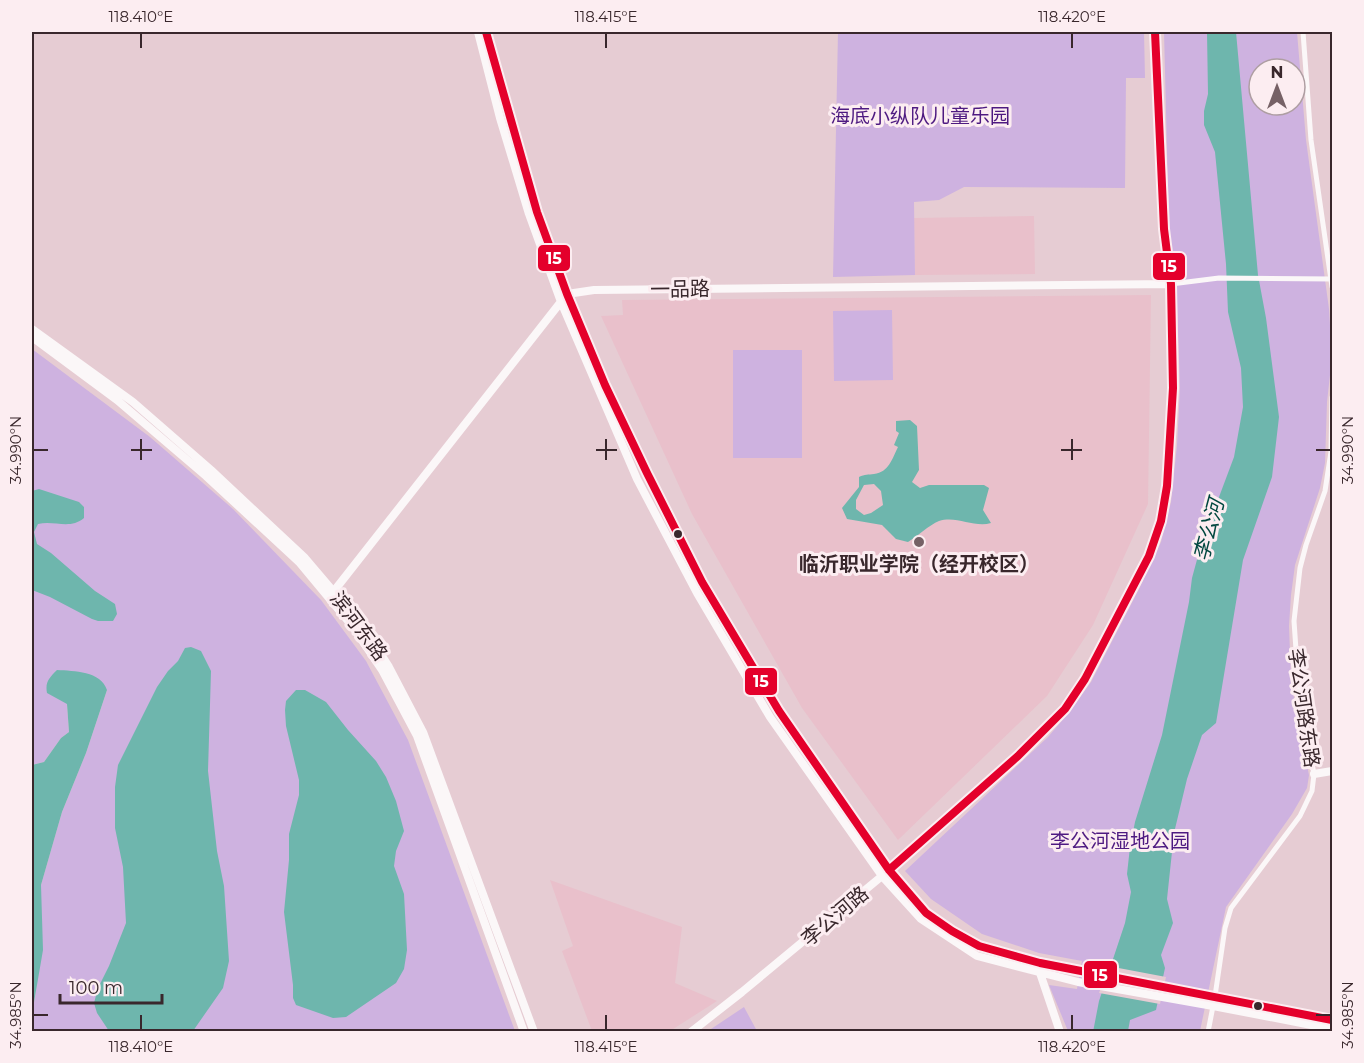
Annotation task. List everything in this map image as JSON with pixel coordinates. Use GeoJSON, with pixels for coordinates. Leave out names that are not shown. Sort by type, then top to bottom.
{"type":"FeatureCollection","features":[{"type":"Feature","properties":{"kind":"main road"},"geometry":{"type":"LineString","coordinates":[[478,32],[500,118],[526,203],[561,302],[637,479],[697,593],[770,717],[882,876],[921,919],[946,938],[977,956],[1078,982],[1332,1029]]}},
{"type":"Feature","properties":{"kind":"main road"},"geometry":{"type":"LineString","coordinates":[[486,32],[508,117],[537,212],[567,294],[615,405],[702,582],[779,711],[889,870],[926,913],[979,946],[1040,963],[1332,1020]]}},
{"type":"Feature","properties":{"kind":"main road","name":"李公河路"},"geometry":{"type":"LineString","coordinates":[[691,1032],[889,870],[1018,756],[1065,709],[1085,679],[1149,556],[1161,521],[1167,486],[1173,388],[1170,284],[1164,229],[1155,32]]}},
{"type":"Feature","properties":{"kind":"main road","name":"一品路"},"geometry":{"type":"LineString","coordinates":[[567,294],[594,290],[1170,284]]}},
{"type":"Feature","properties":{"kind":"main road"},"geometry":{"type":"LineString","coordinates":[[334,591],[567,294]]}},
{"type":"Feature","properties":{"kind":"main road","name":"滨河东路"},"geometry":{"type":"LineString","coordinates":[[32,329],[133,402],[258,513],[305,558],[362,626],[389,667],[423,732],[534,1032]]}},
{"type":"Feature","properties":{"kind":"main road","name":"滨河东路"},"geometry":{"type":"LineString","coordinates":[[32,337],[117,400],[207,476],[299,562],[354,627],[382,670],[417,736],[524,1032]]}},
{"type":"Feature","properties":{"kind":"main road"},"geometry":{"type":"LineString","coordinates":[[1314,774],[1332,771]]}},
{"type":"Feature","properties":{"kind":"main road"},"geometry":{"type":"LineString","coordinates":[[1040,973],[1060,1032]]}},
{"type":"Feature","properties":{"kind":"street"},"geometry":{"type":"LineString","coordinates":[[1303,32],[1311,140],[1332,287]]}},
{"type":"Feature","properties":{"kind":"street"},"geometry":{"type":"LineString","coordinates":[[1170,284],[1218,278],[1332,279]]}},
{"type":"Feature","properties":{"kind":"street","name":"李公河路东路"},"geometry":{"type":"LineString","coordinates":[[1208,1032],[1225,928],[1231,908],[1300,816],[1312,791],[1314,774],[1299,693],[1294,621],[1300,568],[1325,491],[1331,452],[1332,397]]}},
{"type":"Feature","properties":{"kind":"shaded area"},"geometry":{"type":"Polygon","coordinates":[[[1034,216],[1035,274],[915,275],[914,218],[1034,216]]]}},
{"type":"Feature","properties":{"kind":"shaded area","name":"临沂职业学院（经开校区）"},"geometry":{"type":"Polygon","coordinates":[[[1151,295],[1148,504],[1093,625],[1047,696],[898,840],[802,708],[692,514],[601,316],[623,315],[622,300],[1151,295]]]}},
{"type":"Feature","properties":{"kind":"shaded area"},"geometry":{"type":"Polygon","coordinates":[[[550,880],[682,927],[675,983],[717,1001],[670,1031],[592,1031],[562,951],[573,946],[550,880]]]}},
{"type":"Feature","properties":{"kind":"green space","name":"海底小纵队儿童乐园"},"geometry":{"type":"Polygon","coordinates":[[[838,32],[1144,32],[1145,78],[1126,78],[1125,188],[964,187],[939,200],[914,202],[915,275],[833,277],[838,32]]]}},
{"type":"Feature","properties":{"kind":"green space","name":"李公河湿地公园"},"geometry":{"type":"Polygon","coordinates":[[[1164,32],[1297,32],[1299,57],[1247,57],[1247,117],[1304,117],[1329,309],[1332,357],[1327,402],[1325,463],[1320,488],[1295,565],[1289,626],[1291,678],[1309,775],[1307,788],[1292,814],[1226,907],[1200,1031],[1068,1031],[1049,985],[1077,989],[1082,961],[1039,953],[982,934],[931,899],[905,871],[1048,737],[1071,710],[1091,682],[1161,542],[1171,502],[1177,445],[1180,388],[1176,274],[1169,231],[1164,32]]]}},
{"type":"Feature","properties":{"kind":"green space"},"geometry":{"type":"Polygon","coordinates":[[[892,310],[893,380],[834,381],[833,311],[892,310]]]}},
{"type":"Feature","properties":{"kind":"green space"},"geometry":{"type":"Polygon","coordinates":[[[32,349],[150,437],[233,509],[321,600],[366,661],[408,740],[515,1031],[32,1031],[41,885],[62,812],[86,753],[107,690],[67,704],[69,732],[61,738],[44,762],[32,765],[32,349]]]}},
{"type":"Feature","properties":{"kind":"green space"},"geometry":{"type":"Polygon","coordinates":[[[733,350],[802,350],[802,458],[733,458],[733,350]]]}},
{"type":"Feature","properties":{"kind":"green space"},"geometry":{"type":"Polygon","coordinates":[[[744,1007],[757,1031],[708,1031],[744,1007]]]}},
{"type":"Feature","properties":{"kind":"water","name":"李公河"},"geometry":{"type":"Polygon","coordinates":[[[1207,32],[1236,32],[1258,275],[1279,417],[1272,477],[1243,560],[1216,723],[1202,735],[1187,779],[1174,833],[1167,899],[1173,923],[1161,955],[1165,968],[1156,1010],[1130,1020],[1128,1031],[1093,1032],[1099,1001],[1125,923],[1131,892],[1127,874],[1130,847],[1135,822],[1162,735],[1192,578],[1201,545],[1234,457],[1243,407],[1241,368],[1228,312],[1226,264],[1215,152],[1204,125],[1208,94],[1207,32]]]}},
{"type":"Feature","properties":{"kind":"water"},"geometry":{"type":"Polygon","coordinates":[[[910,420],[917,426],[919,470],[912,482],[920,488],[929,485],[984,485],[989,488],[983,510],[991,523],[978,524],[952,519],[939,521],[908,542],[896,539],[882,525],[847,519],[842,508],[859,487],[859,477],[883,471],[892,460],[898,447],[894,445],[899,433],[896,431],[896,421],[910,420]],[[874,484],[864,485],[856,500],[856,509],[864,515],[883,505],[881,491],[874,484]]]}},
{"type":"Feature","properties":{"kind":"water"},"geometry":{"type":"Polygon","coordinates":[[[39,489],[79,502],[84,507],[84,518],[79,522],[38,524],[34,532],[37,544],[51,553],[95,591],[115,604],[117,614],[113,621],[92,619],[32,590],[32,491],[39,489]]]}},
{"type":"Feature","properties":{"kind":"water"},"geometry":{"type":"Polygon","coordinates":[[[191,647],[201,651],[211,671],[208,771],[217,851],[224,886],[229,961],[223,988],[193,1031],[109,1031],[97,1013],[94,1003],[98,988],[126,923],[123,867],[115,828],[115,787],[118,765],[157,687],[178,661],[185,648],[191,647]]]}},
{"type":"Feature","properties":{"kind":"water"},"geometry":{"type":"Polygon","coordinates":[[[57,670],[86,673],[99,679],[107,690],[86,753],[62,812],[41,885],[43,950],[32,1014],[32,765],[44,762],[61,738],[69,732],[67,704],[47,693],[48,680],[57,670]]]}},
{"type":"Feature","properties":{"kind":"water"},"geometry":{"type":"Polygon","coordinates":[[[296,690],[305,690],[326,702],[376,761],[396,801],[404,831],[396,851],[394,866],[404,894],[407,950],[404,969],[396,983],[346,1017],[333,1018],[296,1005],[293,998],[284,912],[289,834],[299,795],[299,780],[286,726],[285,710],[286,701],[296,690]]]}},
{"type":"Feature","properties":{"kind":"pier"},"geometry":{"type":"Polygon","coordinates":[[[1108,966],[1166,977],[1160,1004],[1099,993],[1108,966]]]}},
{"type":"Feature","properties":{"kind":"transit line","name":"15"},"geometry":{"type":"LineString","coordinates":[[486,32],[537,212],[567,294],[605,385],[647,473],[702,582],[779,711],[889,870],[926,913],[979,946],[1040,963],[1332,1020]]}},
{"type":"Feature","properties":{"kind":"transit line","name":"15"},"geometry":{"type":"LineString","coordinates":[[889,870],[1018,756],[1065,709],[1085,679],[1149,556],[1161,521],[1167,486],[1173,388],[1171,284],[1164,229],[1155,32]]}},
{"type":"Feature","properties":{"kind":"place","name":"临沂职业学院（经开校区）"},"geometry":{"type":"Point","coordinates":[919,542]}}]}
